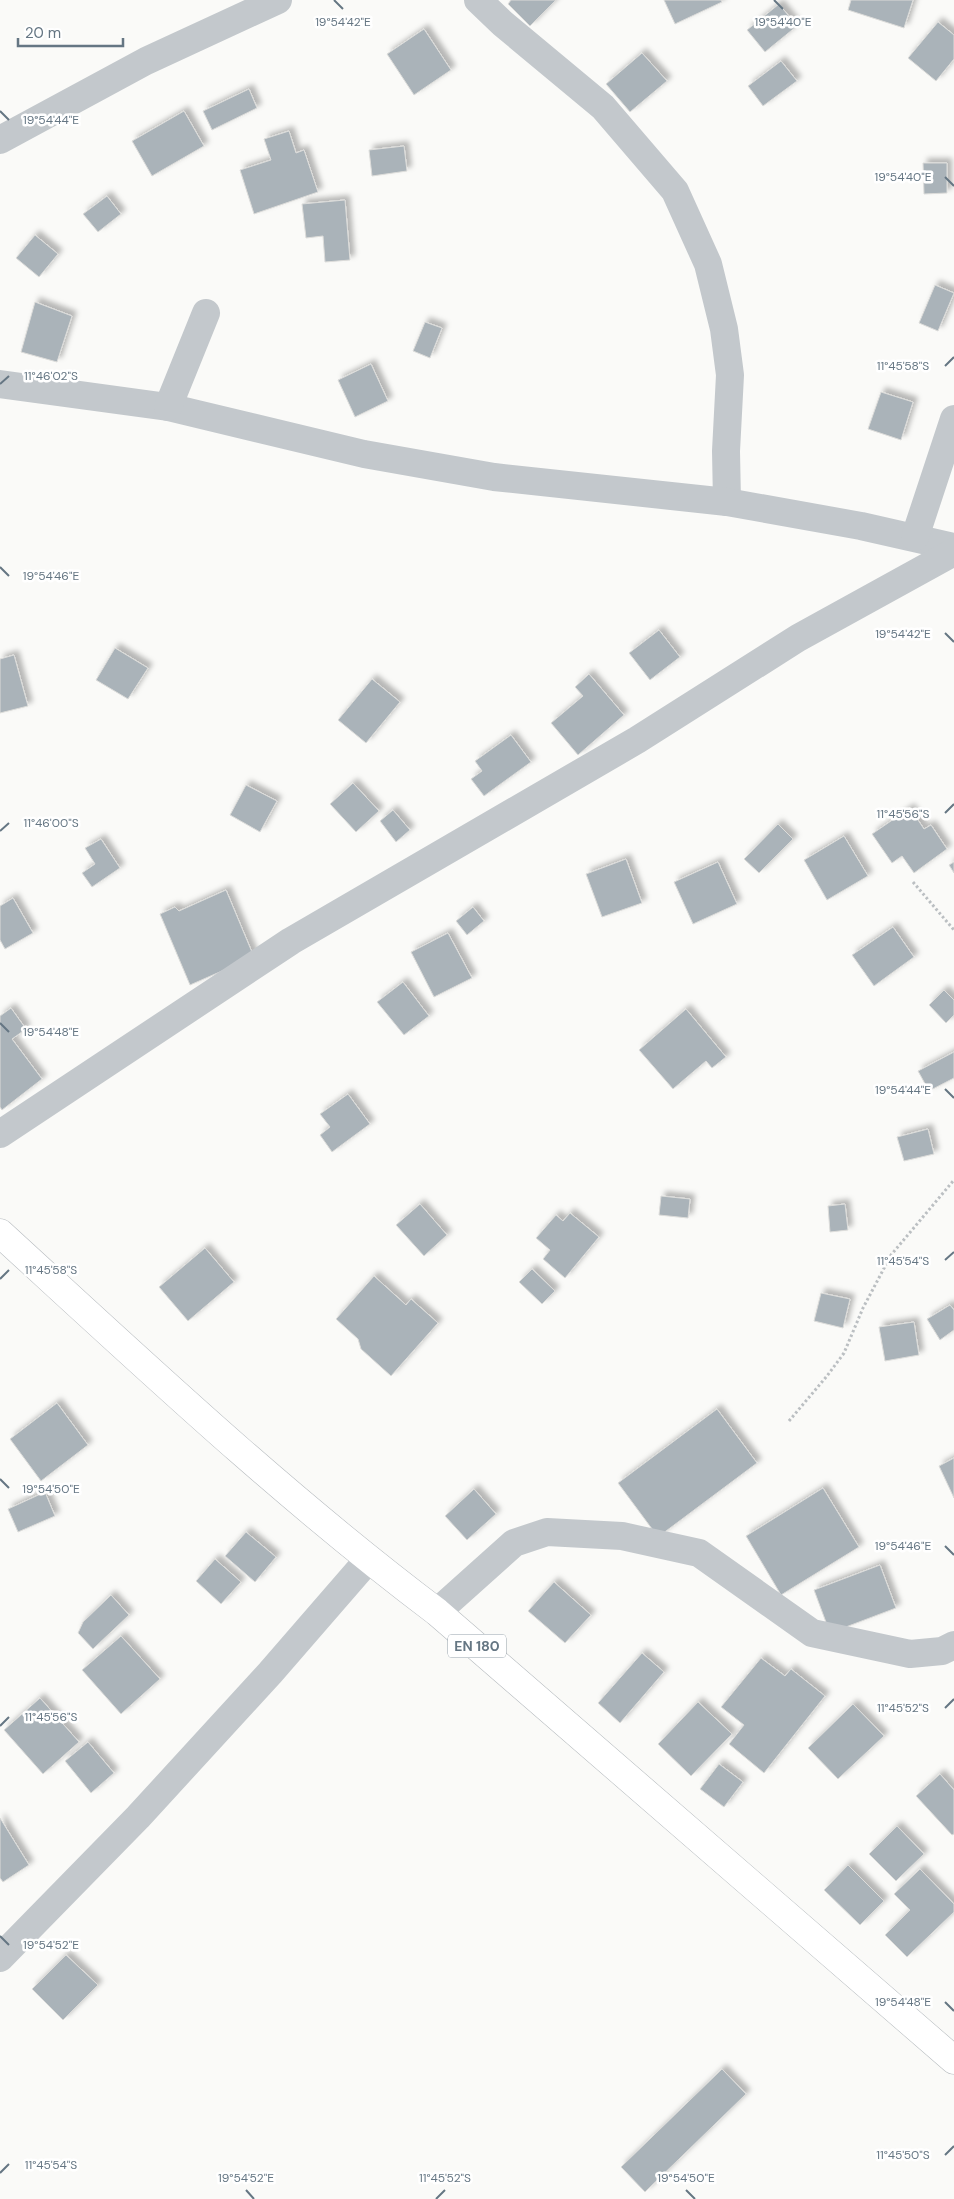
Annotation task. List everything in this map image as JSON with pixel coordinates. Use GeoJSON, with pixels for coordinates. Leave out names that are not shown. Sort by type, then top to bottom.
{"type":"FeatureCollection","features":[{"type":"Feature","properties":{"kind":"main road","name":"EN 180"},"geometry":{"type":"LineString","coordinates":[[0,1233],[155,1375],[368,1560],[437,1612],[954,2060]]}},
{"type":"Feature","properties":{"kind":"street"},"geometry":{"type":"LineString","coordinates":[[0,140],[146,60],[278,0]]}},
{"type":"Feature","properties":{"kind":"street"},"geometry":{"type":"LineString","coordinates":[[478,0],[502,23],[602,107],[675,191],[708,264],[724,328],[730,375],[726,451],[726,502]]}},
{"type":"Feature","properties":{"kind":"street"},"geometry":{"type":"LineString","coordinates":[[168,407],[206,313]]}},
{"type":"Feature","properties":{"kind":"street"},"geometry":{"type":"LineString","coordinates":[[0,384],[168,407],[364,454],[494,477],[726,502],[915,537],[954,547]]}},
{"type":"Feature","properties":{"kind":"street"},"geometry":{"type":"LineString","coordinates":[[915,537],[954,419]]}},
{"type":"Feature","properties":{"kind":"street"},"geometry":{"type":"LineString","coordinates":[[0,1134],[290,941],[637,740],[798,638],[954,552]]}},
{"type":"Feature","properties":{"kind":"street"},"geometry":{"type":"LineString","coordinates":[[437,1612],[514,1543],[547,1532],[622,1536],[699,1553],[812,1633],[910,1654],[942,1651],[954,1645]]}},
{"type":"Feature","properties":{"kind":"street"},"geometry":{"type":"LineString","coordinates":[[0,1958],[138,1817],[270,1673],[368,1560]]}},
{"type":"Feature","properties":{"kind":"path"},"geometry":{"type":"LineString","coordinates":[[913,882],[954,930]]}},
{"type":"Feature","properties":{"kind":"path"},"geometry":{"type":"LineString","coordinates":[[789,1421],[828,1376],[844,1353],[863,1308],[891,1255],[954,1180]]}},
{"type":"Feature","properties":{"kind":"building"},"geometry":{"type":"Polygon","coordinates":[[[511,0],[556,0],[530,26],[508,4],[511,0]]]}},
{"type":"Feature","properties":{"kind":"building"},"geometry":{"type":"Polygon","coordinates":[[[664,0],[721,0],[722,2],[675,24],[664,0]]]}},
{"type":"Feature","properties":{"kind":"building"},"geometry":{"type":"Polygon","coordinates":[[[851,0],[913,0],[904,28],[848,10],[851,0]]]}},
{"type":"Feature","properties":{"kind":"building"},"geometry":{"type":"Polygon","coordinates":[[[779,4],[797,26],[765,52],[747,30],[779,4]]]}},
{"type":"Feature","properties":{"kind":"building"},"geometry":{"type":"Polygon","coordinates":[[[938,22],[954,35],[954,59],[936,81],[908,58],[938,22]]]}},
{"type":"Feature","properties":{"kind":"building"},"geometry":{"type":"Polygon","coordinates":[[[424,29],[451,70],[414,95],[387,54],[424,29]]]}},
{"type":"Feature","properties":{"kind":"building"},"geometry":{"type":"Polygon","coordinates":[[[642,53],[667,81],[630,112],[606,84],[642,53]]]}},
{"type":"Feature","properties":{"kind":"building"},"geometry":{"type":"Polygon","coordinates":[[[781,61],[797,81],[763,106],[748,86],[781,61]]]}},
{"type":"Feature","properties":{"kind":"building"},"geometry":{"type":"Polygon","coordinates":[[[249,89],[257,108],[212,130],[203,111],[249,89]]]}},
{"type":"Feature","properties":{"kind":"building"},"geometry":{"type":"Polygon","coordinates":[[[184,111],[204,146],[152,176],[132,141],[184,111]]]}},
{"type":"Feature","properties":{"kind":"building"},"geometry":{"type":"Polygon","coordinates":[[[289,131],[296,153],[304,150],[318,192],[254,214],[240,170],[271,160],[264,139],[289,131]]]}},
{"type":"Feature","properties":{"kind":"building"},"geometry":{"type":"Polygon","coordinates":[[[404,146],[407,171],[372,176],[369,150],[404,146]]]}},
{"type":"Feature","properties":{"kind":"building"},"geometry":{"type":"Polygon","coordinates":[[[923,163],[947,163],[947,193],[924,194],[923,163]]]}},
{"type":"Feature","properties":{"kind":"building"},"geometry":{"type":"Polygon","coordinates":[[[107,196],[121,214],[98,232],[83,214],[107,196]]]}},
{"type":"Feature","properties":{"kind":"building"},"geometry":{"type":"Polygon","coordinates":[[[345,200],[350,260],[325,262],[323,236],[306,238],[302,204],[345,200]]]}},
{"type":"Feature","properties":{"kind":"building"},"geometry":{"type":"Polygon","coordinates":[[[35,235],[58,254],[39,277],[16,258],[35,235]]]}},
{"type":"Feature","properties":{"kind":"building"},"geometry":{"type":"Polygon","coordinates":[[[935,285],[954,293],[938,331],[919,323],[935,285]]]}},
{"type":"Feature","properties":{"kind":"building"},"geometry":{"type":"Polygon","coordinates":[[[35,302],[72,316],[57,362],[21,352],[35,302]]]}},
{"type":"Feature","properties":{"kind":"building"},"geometry":{"type":"Polygon","coordinates":[[[425,322],[442,328],[430,358],[413,351],[425,322]]]}},
{"type":"Feature","properties":{"kind":"building"},"geometry":{"type":"Polygon","coordinates":[[[371,364],[388,401],[355,417],[338,380],[371,364]]]}},
{"type":"Feature","properties":{"kind":"building"},"geometry":{"type":"Polygon","coordinates":[[[881,392],[913,402],[901,440],[868,429],[881,392]]]}},
{"type":"Feature","properties":{"kind":"building"},"geometry":{"type":"Polygon","coordinates":[[[659,630],[680,657],[650,680],[629,653],[659,630]]]}},
{"type":"Feature","properties":{"kind":"building"},"geometry":{"type":"Polygon","coordinates":[[[115,648],[148,668],[128,699],[96,680],[115,648]]]}},
{"type":"Feature","properties":{"kind":"building"},"geometry":{"type":"Polygon","coordinates":[[[14,655],[28,706],[0,713],[0,659],[14,655]]]}},
{"type":"Feature","properties":{"kind":"building"},"geometry":{"type":"Polygon","coordinates":[[[589,674],[624,715],[578,755],[551,723],[583,696],[575,687],[589,674]]]}},
{"type":"Feature","properties":{"kind":"building"},"geometry":{"type":"Polygon","coordinates":[[[372,679],[400,702],[366,743],[338,720],[372,679]]]}},
{"type":"Feature","properties":{"kind":"building"},"geometry":{"type":"Polygon","coordinates":[[[511,735],[531,762],[484,796],[471,779],[482,771],[475,761],[511,735]]]}},
{"type":"Feature","properties":{"kind":"building"},"geometry":{"type":"Polygon","coordinates":[[[353,783],[379,811],[356,832],[330,804],[353,783]]]}},
{"type":"Feature","properties":{"kind":"building"},"geometry":{"type":"Polygon","coordinates":[[[246,785],[277,801],[260,832],[230,815],[246,785]]]}},
{"type":"Feature","properties":{"kind":"building"},"geometry":{"type":"Polygon","coordinates":[[[910,808],[924,829],[931,825],[947,849],[914,873],[902,856],[892,863],[872,834],[910,808]]]}},
{"type":"Feature","properties":{"kind":"building"},"geometry":{"type":"Polygon","coordinates":[[[393,810],[410,830],[396,842],[380,821],[393,810]]]}},
{"type":"Feature","properties":{"kind":"building"},"geometry":{"type":"Polygon","coordinates":[[[778,824],[793,839],[759,873],[744,859],[778,824]]]}},
{"type":"Feature","properties":{"kind":"building"},"geometry":{"type":"Polygon","coordinates":[[[844,836],[868,876],[827,900],[804,860],[844,836]]]}},
{"type":"Feature","properties":{"kind":"building"},"geometry":{"type":"Polygon","coordinates":[[[101,839],[120,868],[92,887],[82,873],[95,864],[85,848],[101,839]]]}},
{"type":"Feature","properties":{"kind":"building"},"geometry":{"type":"Polygon","coordinates":[[[626,859],[642,903],[602,917],[586,874],[626,859]]]}},
{"type":"Feature","properties":{"kind":"building"},"geometry":{"type":"Polygon","coordinates":[[[718,862],[737,904],[693,924],[674,882],[718,862]]]}},
{"type":"Feature","properties":{"kind":"building"},"geometry":{"type":"Polygon","coordinates":[[[954,862],[954,873],[949,865],[954,862]]]}},
{"type":"Feature","properties":{"kind":"building"},"geometry":{"type":"Polygon","coordinates":[[[226,890],[254,957],[190,985],[160,914],[175,907],[179,911],[226,890]]]}},
{"type":"Feature","properties":{"kind":"building"},"geometry":{"type":"Polygon","coordinates":[[[13,898],[33,933],[5,949],[0,940],[0,906],[13,898]]]}},
{"type":"Feature","properties":{"kind":"building"},"geometry":{"type":"Polygon","coordinates":[[[473,907],[484,921],[467,935],[456,921],[473,907]]]}},
{"type":"Feature","properties":{"kind":"building"},"geometry":{"type":"Polygon","coordinates":[[[893,927],[914,957],[874,986],[852,955],[893,927]]]}},
{"type":"Feature","properties":{"kind":"building"},"geometry":{"type":"Polygon","coordinates":[[[448,933],[472,978],[434,997],[411,952],[448,933]]]}},
{"type":"Feature","properties":{"kind":"building"},"geometry":{"type":"Polygon","coordinates":[[[403,982],[429,1016],[404,1035],[377,1002],[403,982]]]}},
{"type":"Feature","properties":{"kind":"building"},"geometry":{"type":"Polygon","coordinates":[[[944,990],[954,1000],[954,1015],[946,1023],[929,1005],[944,990]]]}},
{"type":"Feature","properties":{"kind":"building"},"geometry":{"type":"Polygon","coordinates":[[[11,1008],[26,1029],[12,1039],[42,1079],[2,1110],[0,1107],[0,1016],[11,1008]]]}},
{"type":"Feature","properties":{"kind":"building"},"geometry":{"type":"Polygon","coordinates":[[[686,1009],[726,1057],[712,1068],[706,1061],[673,1089],[639,1050],[686,1009]]]}},
{"type":"Feature","properties":{"kind":"building"},"geometry":{"type":"Polygon","coordinates":[[[954,1052],[954,1078],[929,1091],[918,1071],[954,1052]]]}},
{"type":"Feature","properties":{"kind":"building"},"geometry":{"type":"Polygon","coordinates":[[[348,1094],[370,1124],[332,1152],[320,1135],[330,1127],[320,1114],[348,1094]]]}},
{"type":"Feature","properties":{"kind":"building"},"geometry":{"type":"Polygon","coordinates":[[[928,1129],[934,1154],[904,1161],[897,1137],[928,1129]]]}},
{"type":"Feature","properties":{"kind":"building"},"geometry":{"type":"Polygon","coordinates":[[[661,1196],[690,1199],[688,1218],[659,1215],[661,1196]]]}},
{"type":"Feature","properties":{"kind":"building"},"geometry":{"type":"Polygon","coordinates":[[[420,1204],[447,1235],[424,1256],[396,1225],[420,1204]]]}},
{"type":"Feature","properties":{"kind":"building"},"geometry":{"type":"Polygon","coordinates":[[[845,1204],[848,1230],[830,1232],[828,1206],[845,1204]]]}},
{"type":"Feature","properties":{"kind":"building"},"geometry":{"type":"Polygon","coordinates":[[[570,1213],[599,1237],[565,1278],[543,1259],[550,1250],[536,1238],[556,1215],[563,1221],[570,1213]]]}},
{"type":"Feature","properties":{"kind":"building"},"geometry":{"type":"Polygon","coordinates":[[[205,1248],[234,1282],[188,1321],[159,1287],[205,1248]]]}},
{"type":"Feature","properties":{"kind":"building"},"geometry":{"type":"Polygon","coordinates":[[[532,1269],[555,1291],[542,1304],[519,1282],[532,1269]]]}},
{"type":"Feature","properties":{"kind":"building"},"geometry":{"type":"Polygon","coordinates":[[[374,1276],[406,1305],[411,1299],[438,1323],[391,1376],[361,1349],[358,1339],[336,1319],[374,1276]]]}},
{"type":"Feature","properties":{"kind":"building"},"geometry":{"type":"Polygon","coordinates":[[[821,1293],[850,1299],[843,1328],[814,1321],[821,1293]]]}},
{"type":"Feature","properties":{"kind":"building"},"geometry":{"type":"Polygon","coordinates":[[[950,1305],[954,1310],[954,1330],[940,1340],[927,1319],[950,1305]]]}},
{"type":"Feature","properties":{"kind":"building"},"geometry":{"type":"Polygon","coordinates":[[[914,1322],[919,1355],[885,1361],[879,1327],[914,1322]]]}},
{"type":"Feature","properties":{"kind":"building"},"geometry":{"type":"Polygon","coordinates":[[[57,1403],[88,1445],[41,1481],[10,1439],[57,1403]]]}},
{"type":"Feature","properties":{"kind":"building"},"geometry":{"type":"Polygon","coordinates":[[[717,1409],[757,1463],[658,1537],[618,1483],[717,1409]]]}},
{"type":"Feature","properties":{"kind":"building"},"geometry":{"type":"Polygon","coordinates":[[[954,1458],[954,1498],[939,1466],[954,1458]]]}},
{"type":"Feature","properties":{"kind":"building"},"geometry":{"type":"Polygon","coordinates":[[[823,1488],[859,1547],[781,1595],[746,1536],[823,1488]]]}},
{"type":"Feature","properties":{"kind":"building"},"geometry":{"type":"Polygon","coordinates":[[[474,1489],[496,1514],[467,1540],[445,1516],[474,1489]]]}},
{"type":"Feature","properties":{"kind":"building"},"geometry":{"type":"Polygon","coordinates":[[[45,1492],[55,1516],[18,1532],[8,1509],[45,1492]]]}},
{"type":"Feature","properties":{"kind":"building"},"geometry":{"type":"Polygon","coordinates":[[[246,1532],[276,1557],[255,1582],[225,1556],[246,1532]]]}},
{"type":"Feature","properties":{"kind":"building"},"geometry":{"type":"Polygon","coordinates":[[[215,1559],[241,1582],[221,1604],[196,1581],[215,1559]]]}},
{"type":"Feature","properties":{"kind":"building"},"geometry":{"type":"Polygon","coordinates":[[[880,1565],[896,1608],[830,1633],[814,1590],[880,1565]]]}},
{"type":"Feature","properties":{"kind":"building"},"geometry":{"type":"Polygon","coordinates":[[[554,1582],[591,1615],[565,1643],[528,1611],[554,1582]]]}},
{"type":"Feature","properties":{"kind":"building"},"geometry":{"type":"Polygon","coordinates":[[[111,1595],[129,1615],[93,1649],[78,1633],[83,1622],[111,1595]]]}},
{"type":"Feature","properties":{"kind":"building"},"geometry":{"type":"Polygon","coordinates":[[[121,1636],[160,1679],[121,1714],[82,1670],[121,1636]]]}},
{"type":"Feature","properties":{"kind":"building"},"geometry":{"type":"Polygon","coordinates":[[[642,1653],[664,1672],[620,1723],[598,1703],[642,1653]]]}},
{"type":"Feature","properties":{"kind":"building"},"geometry":{"type":"Polygon","coordinates":[[[761,1658],[785,1676],[791,1669],[825,1696],[764,1773],[729,1744],[744,1725],[721,1707],[761,1658]]]}},
{"type":"Feature","properties":{"kind":"building"},"geometry":{"type":"Polygon","coordinates":[[[40,1698],[79,1742],[43,1774],[4,1730],[40,1698]]]}},
{"type":"Feature","properties":{"kind":"building"},"geometry":{"type":"Polygon","coordinates":[[[698,1702],[732,1734],[691,1776],[658,1744],[698,1702]]]}},
{"type":"Feature","properties":{"kind":"building"},"geometry":{"type":"Polygon","coordinates":[[[853,1704],[884,1736],[838,1779],[808,1748],[853,1704]]]}},
{"type":"Feature","properties":{"kind":"building"},"geometry":{"type":"Polygon","coordinates":[[[88,1742],[114,1773],[91,1793],[65,1761],[88,1742]]]}},
{"type":"Feature","properties":{"kind":"building"},"geometry":{"type":"Polygon","coordinates":[[[719,1764],[743,1782],[724,1807],[700,1789],[719,1764]]]}},
{"type":"Feature","properties":{"kind":"building"},"geometry":{"type":"Polygon","coordinates":[[[940,1774],[954,1790],[954,1834],[952,1835],[916,1796],[940,1774]]]}},
{"type":"Feature","properties":{"kind":"building"},"geometry":{"type":"Polygon","coordinates":[[[0,1818],[29,1865],[3,1882],[0,1878],[0,1818]]]}},
{"type":"Feature","properties":{"kind":"building"},"geometry":{"type":"Polygon","coordinates":[[[897,1826],[924,1854],[896,1881],[869,1854],[897,1826]]]}},
{"type":"Feature","properties":{"kind":"building"},"geometry":{"type":"Polygon","coordinates":[[[848,1865],[884,1901],[860,1925],[824,1890],[848,1865]]]}},
{"type":"Feature","properties":{"kind":"building"},"geometry":{"type":"Polygon","coordinates":[[[920,1869],[954,1904],[954,1912],[907,1957],[885,1935],[910,1910],[894,1894],[920,1869]]]}},
{"type":"Feature","properties":{"kind":"building"},"geometry":{"type":"Polygon","coordinates":[[[66,1955],[98,1985],[63,2020],[32,1989],[66,1955]]]}},
{"type":"Feature","properties":{"kind":"building"},"geometry":{"type":"Polygon","coordinates":[[[722,2069],[746,2094],[645,2192],[621,2167],[722,2069]]]}}]}
